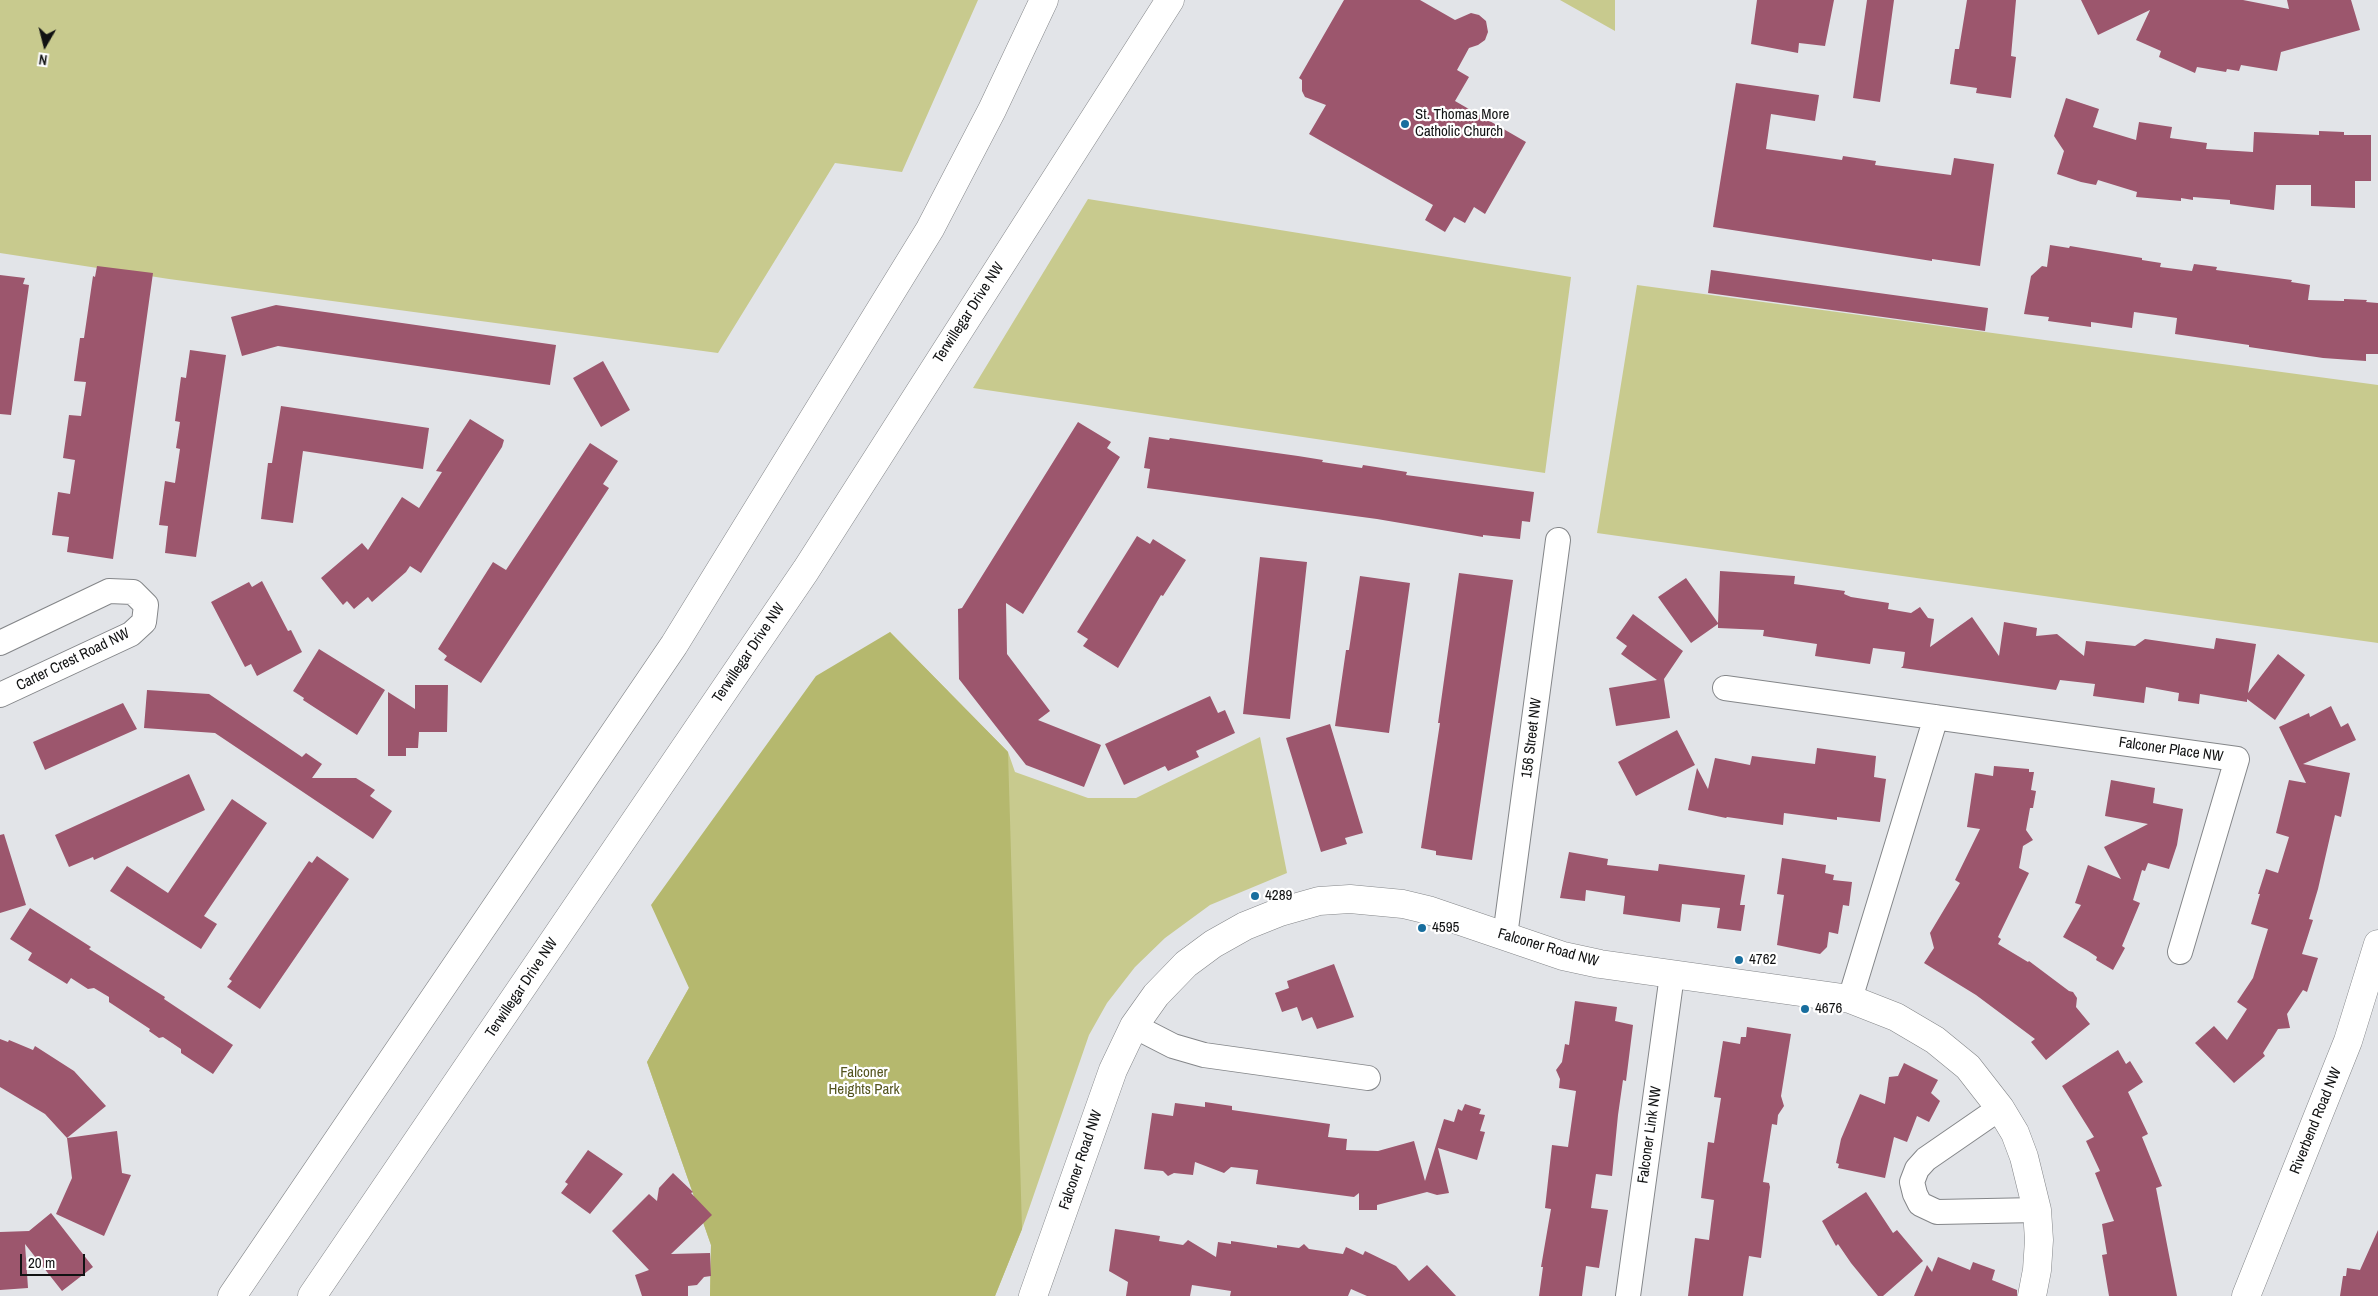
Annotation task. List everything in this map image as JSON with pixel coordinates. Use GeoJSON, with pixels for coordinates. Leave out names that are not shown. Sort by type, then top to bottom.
{"type":"FeatureCollection","features":[{"type":"Feature","properties":{"kind":"main road"},"geometry":{"type":"LineString","coordinates":[[232,1296],[680,637],[930,230],[992,110],[1044,0]]}},
{"type":"Feature","properties":{"kind":"main road","name":"Terwillegar Drive NW"},"geometry":{"type":"LineString","coordinates":[[312,1296],[806,570],[1170,0]]}},
{"type":"Feature","properties":{"kind":"main road","name":"Falconer Road NW"},"geometry":{"type":"LineString","coordinates":[[1033,1296],[1113,1070],[1134,1026],[1156,995],[1186,964],[1213,944],[1245,926],[1280,912],[1319,901],[1350,899],[1402,904],[1563,956],[1672,975],[1850,998],[1896,1017],[1936,1040],[1968,1067],[2000,1108],[2015,1133],[2024,1157],[2037,1210],[2039,1248],[2032,1296]]}},
{"type":"Feature","properties":{"kind":"main road","name":"Riverbend Road NW"},"geometry":{"type":"LineString","coordinates":[[2246,1296],[2348,1041],[2378,944]]}},
{"type":"Feature","properties":{"kind":"street","name":"156 Street NW"},"geometry":{"type":"LineString","coordinates":[[1505,936],[1558,540]]}},
{"type":"Feature","properties":{"kind":"street","name":"Carter Crest Road NW"},"geometry":{"type":"LineString","coordinates":[[0,643],[109,591],[133,592],[146,605],[144,622],[131,634],[0,694]]}},
{"type":"Feature","properties":{"kind":"street","name":"Falconer Place NW"},"geometry":{"type":"LineString","coordinates":[[1725,688],[2237,759],[2180,952]]}},
{"type":"Feature","properties":{"kind":"street"},"geometry":{"type":"LineString","coordinates":[[1850,998],[1936,717]]}},
{"type":"Feature","properties":{"kind":"street","name":"Falconer Link NW"},"geometry":{"type":"LineString","coordinates":[[1628,1296],[1672,975]]}},
{"type":"Feature","properties":{"kind":"street"},"geometry":{"type":"LineString","coordinates":[[1134,1026],[1173,1046],[1204,1054],[1368,1078]]}},
{"type":"Feature","properties":{"kind":"street"},"geometry":{"type":"LineString","coordinates":[[2000,1108],[1926,1159],[1917,1169],[1912,1182],[1915,1194],[1920,1204],[1937,1212],[2037,1210]]}},
{"type":"Feature","properties":{"kind":"green space"},"geometry":{"type":"Polygon","coordinates":[[[0,0],[978,0],[902,172],[835,163],[718,353],[169,279],[0,253],[0,0]]]}},
{"type":"Feature","properties":{"kind":"green space"},"geometry":{"type":"Polygon","coordinates":[[[1560,0],[1615,0],[1615,31],[1560,0]]]}},
{"type":"Feature","properties":{"kind":"green space"},"geometry":{"type":"Polygon","coordinates":[[[1088,199],[1571,277],[1545,473],[973,388],[1088,199]]]}},
{"type":"Feature","properties":{"kind":"green space"},"geometry":{"type":"Polygon","coordinates":[[[1637,285],[2378,385],[2378,643],[1597,533],[1637,285]]]}},
{"type":"Feature","properties":{"kind":"green space","name":"Falconer Heights Park"},"geometry":{"type":"Polygon","coordinates":[[[890,632],[1008,752],[1015,772],[1088,798],[1136,798],[1260,737],[1287,873],[1210,905],[1165,938],[1135,967],[1107,1003],[1089,1035],[1022,1229],[995,1296],[710,1296],[711,1245],[647,1062],[890,632]]]}},
{"type":"Feature","properties":{"kind":"green space","name":"Falconer Heights Park"},"geometry":{"type":"Polygon","coordinates":[[[890,632],[1008,752],[1022,1229],[995,1296],[710,1296],[711,1245],[647,1062],[689,988],[651,905],[816,676],[890,632]]]}},
{"type":"Feature","properties":{"kind":"building","name":"St. Thomas More Catholic Church"},"geometry":{"type":"Polygon","coordinates":[[[1344,0],[1420,0],[1455,20],[1471,13],[1479,15],[1486,21],[1488,32],[1485,40],[1469,48],[1457,70],[1469,77],[1455,101],[1526,142],[1485,214],[1474,207],[1465,223],[1454,217],[1445,232],[1425,220],[1433,205],[1309,134],[1326,105],[1305,97],[1302,91],[1302,80],[1299,78],[1344,0]]]}},
{"type":"Feature","properties":{"kind":"building"},"geometry":{"type":"Polygon","coordinates":[[[1757,0],[1834,0],[1825,46],[1799,43],[1798,53],[1751,44],[1757,0]]]}},
{"type":"Feature","properties":{"kind":"building"},"geometry":{"type":"Polygon","coordinates":[[[1867,0],[1894,0],[1880,102],[1853,98],[1867,0]]]}},
{"type":"Feature","properties":{"kind":"building"},"geometry":{"type":"Polygon","coordinates":[[[1967,0],[2016,0],[2011,56],[2016,57],[2011,98],[1976,93],[1977,88],[1950,84],[1955,49],[1959,49],[1967,0]]]}},
{"type":"Feature","properties":{"kind":"building"},"geometry":{"type":"Polygon","coordinates":[[[2081,0],[2243,0],[2289,9],[2287,0],[2351,0],[2360,30],[2281,52],[2277,71],[2241,65],[2239,71],[2227,69],[2226,72],[2197,67],[2195,73],[2159,57],[2161,51],[2136,40],[2150,10],[2098,35],[2081,0]]]}},
{"type":"Feature","properties":{"kind":"building"},"geometry":{"type":"Polygon","coordinates":[[[1736,83],[1819,95],[1815,121],[1771,114],[1766,149],[1842,160],[1843,156],[1876,161],[1875,165],[1951,175],[1954,158],[1994,164],[1980,266],[1932,259],[1932,261],[1713,227],[1736,83]]]}},
{"type":"Feature","properties":{"kind":"building"},"geometry":{"type":"Polygon","coordinates":[[[2066,98],[2099,109],[2093,127],[2136,140],[2139,122],[2172,127],[2170,138],[2207,143],[2206,149],[2253,152],[2254,132],[2319,135],[2319,131],[2344,132],[2344,135],[2371,135],[2371,181],[2355,181],[2355,208],[2311,206],[2311,185],[2276,185],[2274,210],[2230,204],[2230,200],[2193,197],[2193,200],[2181,198],[2181,201],[2136,197],[2137,192],[2098,180],[2096,185],[2057,174],[2064,151],[2054,136],[2066,98]]]}},
{"type":"Feature","properties":{"kind":"building"},"geometry":{"type":"Polygon","coordinates":[[[2050,245],[2069,248],[2070,246],[2142,258],[2142,260],[2161,263],[2160,267],[2192,271],[2194,264],[2217,267],[2216,270],[2292,280],[2291,282],[2310,285],[2308,300],[2344,301],[2344,299],[2367,300],[2366,302],[2378,303],[2378,354],[2366,354],[2366,361],[2323,358],[2249,347],[2249,345],[2175,334],[2177,318],[2134,312],[2132,328],[2091,322],[2091,327],[2048,321],[2049,317],[2024,314],[2031,276],[2042,266],[2047,267],[2050,245]]]}},
{"type":"Feature","properties":{"kind":"building"},"geometry":{"type":"Polygon","coordinates":[[[97,266],[153,273],[113,559],[67,552],[69,537],[52,535],[58,492],[70,494],[75,460],[63,458],[69,415],[81,416],[86,382],[74,381],[80,338],[84,338],[93,276],[95,277],[97,266]]]}},
{"type":"Feature","properties":{"kind":"building"},"geometry":{"type":"Polygon","coordinates":[[[1711,270],[1988,308],[1985,331],[1708,293],[1711,270]]]}},
{"type":"Feature","properties":{"kind":"building"},"geometry":{"type":"Polygon","coordinates":[[[0,275],[25,278],[23,284],[29,285],[11,415],[0,414],[0,275]]]}},
{"type":"Feature","properties":{"kind":"building"},"geometry":{"type":"Polygon","coordinates":[[[276,305],[556,345],[550,385],[278,346],[242,356],[231,317],[276,305]]]}},
{"type":"Feature","properties":{"kind":"building"},"geometry":{"type":"Polygon","coordinates":[[[190,350],[226,355],[196,557],[165,553],[168,526],[159,525],[165,481],[175,483],[180,449],[176,448],[180,422],[175,421],[181,377],[186,378],[190,350]]]}},
{"type":"Feature","properties":{"kind":"building"},"geometry":{"type":"Polygon","coordinates":[[[603,361],[630,410],[601,427],[573,378],[603,361]]]}},
{"type":"Feature","properties":{"kind":"building"},"geometry":{"type":"Polygon","coordinates":[[[281,406],[429,428],[423,469],[303,451],[293,523],[261,519],[268,463],[272,463],[281,406]]]}},
{"type":"Feature","properties":{"kind":"building"},"geometry":{"type":"Polygon","coordinates":[[[470,419],[504,440],[502,447],[421,573],[410,566],[406,572],[372,602],[368,597],[354,609],[347,601],[343,605],[321,578],[362,543],[368,550],[402,497],[419,508],[442,472],[436,471],[470,419]]]}},
{"type":"Feature","properties":{"kind":"building"},"geometry":{"type":"Polygon","coordinates":[[[1078,422],[1111,442],[1107,448],[1120,457],[1023,614],[1006,603],[1007,654],[1050,711],[1038,720],[1101,745],[1084,787],[1026,765],[959,679],[958,609],[962,608],[1078,422]]]}},
{"type":"Feature","properties":{"kind":"building"},"geometry":{"type":"Polygon","coordinates":[[[1149,437],[1169,440],[1170,438],[1298,456],[1362,468],[1363,465],[1407,472],[1406,475],[1534,492],[1530,522],[1522,521],[1520,539],[1483,535],[1483,537],[1377,519],[1147,488],[1150,469],[1144,468],[1149,437]]]}},
{"type":"Feature","properties":{"kind":"building"},"geometry":{"type":"Polygon","coordinates":[[[590,443],[618,461],[603,484],[609,488],[481,683],[444,660],[447,656],[438,649],[493,562],[506,570],[590,443]]]}},
{"type":"Feature","properties":{"kind":"building"},"geometry":{"type":"Polygon","coordinates":[[[1137,536],[1150,544],[1153,539],[1186,560],[1163,596],[1161,595],[1118,668],[1083,646],[1088,639],[1077,632],[1137,536]]]}},
{"type":"Feature","properties":{"kind":"building"},"geometry":{"type":"Polygon","coordinates":[[[1260,557],[1307,562],[1290,719],[1243,714],[1260,557]]]}},
{"type":"Feature","properties":{"kind":"building"},"geometry":{"type":"Polygon","coordinates":[[[1720,571],[1795,576],[1794,584],[1845,591],[1844,594],[1851,597],[1889,603],[1888,609],[1911,613],[1920,607],[1928,618],[1934,619],[1930,647],[1972,617],[1999,656],[2004,622],[2037,628],[2036,636],[2057,634],[2084,656],[2086,641],[2135,646],[2145,639],[2214,649],[2216,638],[2256,644],[2248,693],[2278,654],[2305,675],[2275,720],[2247,699],[2247,702],[2200,694],[2199,704],[2178,701],[2179,693],[2146,687],[2144,703],[2093,696],[2095,684],[2060,680],[2056,690],[1901,668],[1905,652],[1873,648],[1870,664],[1815,656],[1817,644],[1763,636],[1764,630],[1718,628],[1718,624],[1691,643],[1658,597],[1686,578],[1718,623],[1720,571]]]}},
{"type":"Feature","properties":{"kind":"building"},"geometry":{"type":"Polygon","coordinates":[[[1459,573],[1513,580],[1472,860],[1436,855],[1436,851],[1421,848],[1440,723],[1438,723],[1459,573]]]}},
{"type":"Feature","properties":{"kind":"building"},"geometry":{"type":"Polygon","coordinates":[[[1360,576],[1410,583],[1389,733],[1335,726],[1346,650],[1349,650],[1360,576]]]}},
{"type":"Feature","properties":{"kind":"building"},"geometry":{"type":"Polygon","coordinates":[[[262,581],[288,631],[291,630],[302,652],[257,676],[251,664],[245,667],[211,602],[249,582],[252,587],[262,581]]]}},
{"type":"Feature","properties":{"kind":"building"},"geometry":{"type":"Polygon","coordinates":[[[1633,614],[1683,651],[1664,679],[1670,718],[1616,726],[1609,688],[1657,680],[1621,654],[1627,646],[1616,638],[1633,614]]]}},
{"type":"Feature","properties":{"kind":"building"},"geometry":{"type":"Polygon","coordinates":[[[319,649],[385,690],[357,735],[303,700],[304,698],[293,691],[319,649]]]}},
{"type":"Feature","properties":{"kind":"building"},"geometry":{"type":"Polygon","coordinates":[[[415,685],[448,685],[447,732],[419,732],[418,748],[406,748],[406,756],[388,756],[388,692],[415,709],[415,685]]]}},
{"type":"Feature","properties":{"kind":"building"},"geometry":{"type":"Polygon","coordinates":[[[147,690],[209,694],[302,757],[306,753],[322,764],[312,778],[356,778],[375,790],[370,796],[392,811],[373,839],[215,733],[144,728],[147,690]]]}},
{"type":"Feature","properties":{"kind":"building"},"geometry":{"type":"Polygon","coordinates":[[[1210,696],[1218,713],[1225,710],[1235,733],[1196,751],[1199,757],[1168,771],[1165,766],[1124,785],[1105,744],[1210,696]]]}},
{"type":"Feature","properties":{"kind":"building"},"geometry":{"type":"Polygon","coordinates":[[[123,703],[137,729],[45,770],[33,742],[123,703]]]}},
{"type":"Feature","properties":{"kind":"building"},"geometry":{"type":"Polygon","coordinates":[[[2331,706],[2341,727],[2348,723],[2356,740],[2303,764],[2350,773],[2341,817],[2335,815],[2309,919],[2313,920],[2302,954],[2318,958],[2307,992],[2303,990],[2287,1014],[2290,1028],[2278,1029],[2263,1053],[2265,1056],[2234,1083],[2195,1043],[2214,1026],[2227,1040],[2247,1009],[2237,1002],[2253,978],[2268,929],[2251,924],[2260,894],[2258,894],[2266,869],[2278,873],[2289,837],[2276,833],[2289,780],[2306,783],[2279,727],[2309,713],[2310,717],[2331,706]]]}},
{"type":"Feature","properties":{"kind":"building"},"geometry":{"type":"Polygon","coordinates":[[[1330,724],[1363,833],[1345,838],[1347,844],[1321,852],[1286,738],[1330,724]]]}},
{"type":"Feature","properties":{"kind":"building"},"geometry":{"type":"Polygon","coordinates":[[[1677,730],[1695,765],[1636,796],[1618,762],[1677,730]]]}},
{"type":"Feature","properties":{"kind":"building"},"geometry":{"type":"Polygon","coordinates":[[[1817,748],[1876,756],[1874,777],[1886,779],[1880,822],[1837,817],[1837,820],[1784,813],[1783,825],[1726,818],[1688,810],[1697,768],[1708,789],[1715,758],[1750,765],[1752,756],[1815,764],[1817,748]]]}},
{"type":"Feature","properties":{"kind":"building"},"geometry":{"type":"Polygon","coordinates":[[[1994,766],[2029,769],[2029,772],[2034,772],[2031,790],[2036,791],[2033,808],[2030,808],[2026,830],[2033,840],[2023,846],[2019,868],[2029,873],[1998,937],[2001,939],[1998,944],[2029,961],[2073,992],[2077,998],[2076,1007],[2090,1024],[2046,1060],[2031,1042],[2035,1039],[1976,995],[1924,963],[1934,948],[1930,933],[1960,883],[1955,880],[1980,829],[1967,827],[1975,773],[1993,776],[1994,766]]]}},
{"type":"Feature","properties":{"kind":"building"},"geometry":{"type":"Polygon","coordinates":[[[189,774],[205,810],[94,860],[93,857],[69,867],[55,835],[189,774]]]}},
{"type":"Feature","properties":{"kind":"building"},"geometry":{"type":"Polygon","coordinates":[[[2111,780],[2155,788],[2153,803],[2183,809],[2177,845],[2169,869],[2148,863],[2145,871],[2142,870],[2133,900],[2140,903],[2122,946],[2125,948],[2113,970],[2096,960],[2097,957],[2088,951],[2063,937],[2081,905],[2075,903],[2088,865],[2121,879],[2104,847],[2148,824],[2105,816],[2111,780]]]}},
{"type":"Feature","properties":{"kind":"building"},"geometry":{"type":"Polygon","coordinates":[[[232,799],[267,823],[204,916],[217,924],[201,949],[110,891],[127,866],[168,893],[232,799]]]}},
{"type":"Feature","properties":{"kind":"building"},"geometry":{"type":"Polygon","coordinates":[[[4,834],[26,905],[0,913],[0,835],[4,834]]]}},
{"type":"Feature","properties":{"kind":"building"},"geometry":{"type":"Polygon","coordinates":[[[1569,852],[1608,859],[1607,865],[1658,871],[1659,864],[1745,875],[1740,905],[1745,905],[1741,931],[1717,928],[1720,908],[1682,904],[1680,922],[1623,914],[1625,896],[1586,890],[1585,901],[1560,898],[1569,852]]]}},
{"type":"Feature","properties":{"kind":"building"},"geometry":{"type":"Polygon","coordinates":[[[317,856],[349,879],[260,1009],[227,987],[232,981],[229,979],[309,861],[312,863],[317,856]]]}},
{"type":"Feature","properties":{"kind":"building"},"geometry":{"type":"Polygon","coordinates":[[[1782,858],[1826,865],[1825,873],[1834,875],[1833,880],[1852,882],[1849,906],[1843,905],[1838,934],[1829,932],[1827,947],[1820,954],[1777,945],[1784,895],[1777,894],[1782,858]]]}},
{"type":"Feature","properties":{"kind":"building"},"geometry":{"type":"Polygon","coordinates":[[[30,908],[91,947],[89,949],[165,997],[164,999],[233,1045],[213,1074],[181,1053],[181,1049],[163,1037],[159,1038],[149,1031],[150,1029],[109,1002],[109,997],[94,988],[88,989],[71,978],[67,984],[28,960],[32,953],[10,939],[30,908]]]}},
{"type":"Feature","properties":{"kind":"building"},"geometry":{"type":"Polygon","coordinates":[[[1334,964],[1354,1017],[1317,1029],[1312,1017],[1302,1021],[1297,1007],[1282,1012],[1275,993],[1289,988],[1287,981],[1334,964]]]}},
{"type":"Feature","properties":{"kind":"building"},"geometry":{"type":"Polygon","coordinates":[[[1575,1001],[1617,1007],[1615,1021],[1633,1025],[1626,1081],[1623,1080],[1618,1115],[1612,1176],[1596,1174],[1591,1208],[1608,1210],[1599,1268],[1586,1266],[1582,1296],[1539,1296],[1543,1267],[1541,1267],[1551,1209],[1545,1208],[1552,1145],[1568,1147],[1576,1091],[1559,1088],[1560,1079],[1556,1070],[1562,1062],[1565,1044],[1569,1045],[1575,1001]]]}},
{"type":"Feature","properties":{"kind":"building"},"geometry":{"type":"Polygon","coordinates":[[[1747,1027],[1791,1034],[1781,1096],[1784,1106],[1778,1115],[1777,1125],[1772,1124],[1763,1182],[1769,1183],[1770,1187],[1761,1258],[1749,1256],[1743,1296],[1688,1296],[1695,1238],[1709,1240],[1714,1200],[1701,1198],[1708,1142],[1714,1143],[1721,1098],[1714,1097],[1723,1041],[1740,1044],[1741,1037],[1746,1037],[1747,1027]]]}},
{"type":"Feature","properties":{"kind":"building"},"geometry":{"type":"Polygon","coordinates":[[[0,1039],[8,1042],[9,1040],[33,1050],[35,1046],[74,1071],[106,1106],[67,1138],[45,1114],[0,1087],[0,1039]]]}},
{"type":"Feature","properties":{"kind":"building"},"geometry":{"type":"Polygon","coordinates":[[[2118,1050],[2126,1064],[2130,1061],[2143,1082],[2128,1092],[2148,1134],[2142,1137],[2162,1186],[2156,1188],[2177,1296],[2109,1296],[2102,1255],[2107,1254],[2102,1224],[2114,1221],[2095,1173],[2100,1171],[2086,1141],[2094,1137],[2062,1086],[2118,1050]]]}},
{"type":"Feature","properties":{"kind":"building"},"geometry":{"type":"Polygon","coordinates":[[[1904,1063],[1938,1080],[1931,1093],[1940,1101],[1929,1122],[1917,1116],[1907,1142],[1894,1137],[1885,1178],[1838,1168],[1839,1164],[1836,1163],[1841,1139],[1860,1094],[1885,1104],[1889,1077],[1898,1076],[1904,1063]]]}},
{"type":"Feature","properties":{"kind":"building"},"geometry":{"type":"Polygon","coordinates":[[[1205,1102],[1232,1106],[1232,1110],[1330,1124],[1328,1137],[1347,1139],[1346,1150],[1378,1151],[1414,1141],[1425,1181],[1444,1119],[1454,1122],[1458,1109],[1462,1111],[1465,1104],[1481,1109],[1479,1114],[1485,1115],[1480,1131],[1485,1132],[1477,1160],[1438,1148],[1449,1193],[1437,1195],[1427,1192],[1377,1205],[1377,1210],[1359,1210],[1359,1193],[1354,1197],[1256,1184],[1258,1170],[1231,1167],[1224,1173],[1195,1162],[1193,1175],[1174,1173],[1168,1176],[1163,1171],[1144,1169],[1152,1113],[1173,1116],[1175,1103],[1205,1107],[1205,1102]]]}},
{"type":"Feature","properties":{"kind":"building"},"geometry":{"type":"Polygon","coordinates":[[[117,1131],[122,1173],[131,1175],[104,1236],[56,1214],[72,1178],[67,1138],[117,1131]]]}},
{"type":"Feature","properties":{"kind":"building"},"geometry":{"type":"Polygon","coordinates":[[[588,1150],[623,1174],[590,1214],[561,1193],[568,1184],[565,1182],[588,1150]]]}},
{"type":"Feature","properties":{"kind":"building"},"geometry":{"type":"Polygon","coordinates":[[[673,1173],[693,1192],[691,1193],[712,1215],[671,1254],[710,1253],[711,1276],[704,1277],[697,1285],[688,1286],[688,1296],[642,1296],[635,1275],[649,1270],[612,1231],[649,1194],[657,1201],[659,1188],[673,1173]]]}},
{"type":"Feature","properties":{"kind":"building"},"geometry":{"type":"Polygon","coordinates":[[[1866,1192],[1893,1233],[1897,1230],[1923,1261],[1883,1296],[1878,1296],[1838,1244],[1836,1246],[1822,1221],[1866,1192]]]}},
{"type":"Feature","properties":{"kind":"building"},"geometry":{"type":"Polygon","coordinates":[[[51,1213],[93,1267],[62,1291],[25,1244],[28,1288],[0,1290],[0,1232],[29,1231],[51,1213]]]}},
{"type":"Feature","properties":{"kind":"building"},"geometry":{"type":"Polygon","coordinates":[[[1115,1229],[1160,1236],[1159,1241],[1183,1245],[1188,1240],[1216,1257],[1218,1242],[1231,1244],[1231,1241],[1277,1248],[1277,1245],[1299,1248],[1304,1244],[1309,1249],[1343,1254],[1346,1247],[1363,1255],[1365,1251],[1396,1266],[1409,1281],[1427,1265],[1456,1296],[1367,1296],[1351,1289],[1348,1296],[1230,1296],[1231,1291],[1192,1285],[1190,1296],[1126,1296],[1128,1282],[1109,1271],[1115,1229]]]}},
{"type":"Feature","properties":{"kind":"building"},"geometry":{"type":"Polygon","coordinates":[[[2378,1230],[2378,1296],[2340,1296],[2343,1276],[2346,1276],[2347,1268],[2360,1270],[2378,1230]]]}},
{"type":"Feature","properties":{"kind":"building"},"geometry":{"type":"Polygon","coordinates":[[[1938,1257],[1970,1270],[1973,1262],[1995,1270],[1992,1280],[2017,1290],[2017,1296],[1914,1296],[1927,1265],[1932,1272],[1938,1257]]]}},
{"type":"Feature","properties":{"kind":"place","name":"St. Thomas More Catholic Church"},"geometry":{"type":"Point","coordinates":[1405,124]}},
{"type":"Feature","properties":{"kind":"place","name":"4289"},"geometry":{"type":"Point","coordinates":[1255,896]}},
{"type":"Feature","properties":{"kind":"place","name":"4595"},"geometry":{"type":"Point","coordinates":[1422,928]}},
{"type":"Feature","properties":{"kind":"place","name":"4762"},"geometry":{"type":"Point","coordinates":[1739,960]}},
{"type":"Feature","properties":{"kind":"place","name":"4676"},"geometry":{"type":"Point","coordinates":[1805,1009]}}]}
